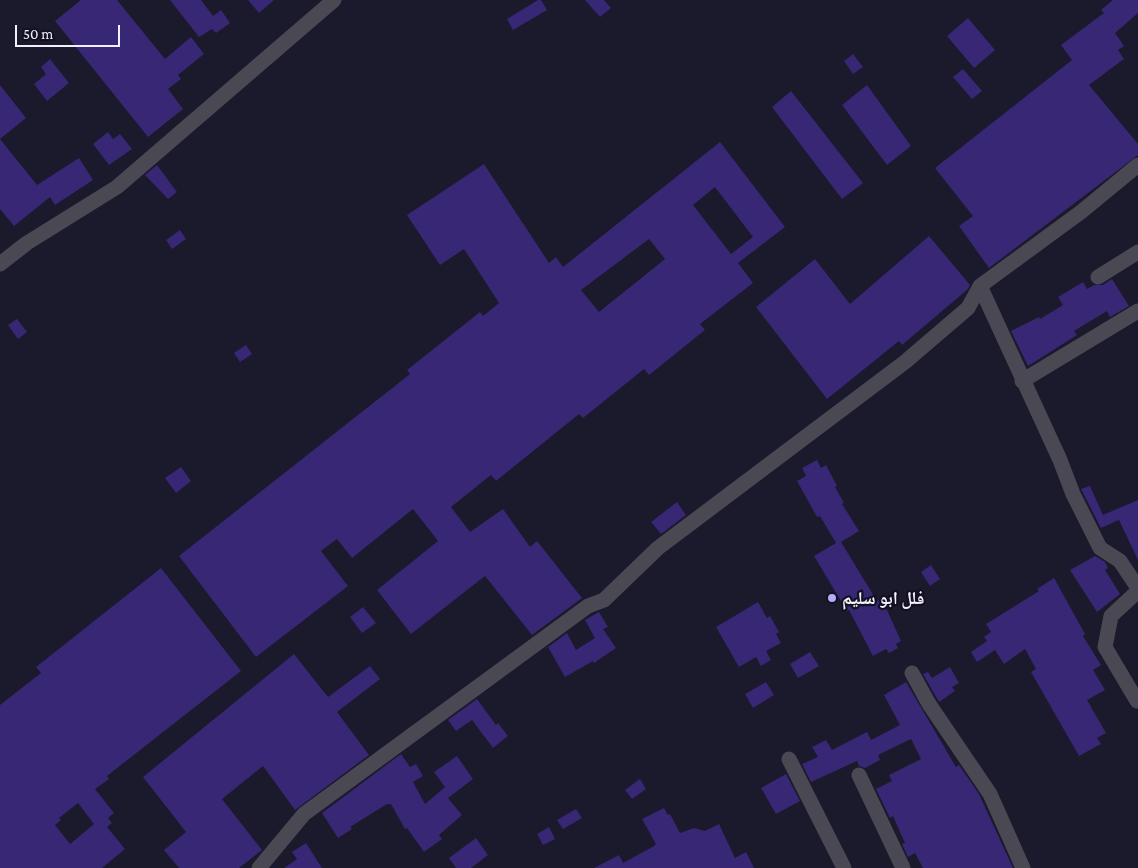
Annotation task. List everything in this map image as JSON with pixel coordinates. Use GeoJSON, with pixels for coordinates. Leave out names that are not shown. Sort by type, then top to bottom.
{"type":"FeatureCollection","features":[{"type":"Feature","properties":{"kind":"street"},"geometry":{"type":"LineString","coordinates":[[0,264],[27,243],[117,187],[334,0]]}},
{"type":"Feature","properties":{"kind":"street"},"geometry":{"type":"LineString","coordinates":[[259,868],[304,814],[588,606],[604,600],[658,548],[905,362],[968,308],[980,286],[1081,212],[1138,165]]}},
{"type":"Feature","properties":{"kind":"street"},"geometry":{"type":"LineString","coordinates":[[1098,277],[1138,252]]}},
{"type":"Feature","properties":{"kind":"street"},"geometry":{"type":"LineString","coordinates":[[980,286],[1022,381],[1060,460],[1073,494],[1100,548],[1120,561],[1138,589],[1111,616],[1105,647],[1137,701]]}},
{"type":"Feature","properties":{"kind":"street"},"geometry":{"type":"LineString","coordinates":[[1022,381],[1138,311]]}},
{"type":"Feature","properties":{"kind":"street"},"geometry":{"type":"LineString","coordinates":[[912,673],[929,704],[990,794],[1023,868]]}},
{"type":"Feature","properties":{"kind":"street"},"geometry":{"type":"LineString","coordinates":[[789,759],[844,868]]}},
{"type":"Feature","properties":{"kind":"street"},"geometry":{"type":"LineString","coordinates":[[860,775],[903,868]]}},
{"type":"Feature","properties":{"kind":"building"},"geometry":{"type":"Polygon","coordinates":[[[81,0],[117,0],[165,59],[191,37],[204,54],[178,75],[181,79],[168,89],[183,109],[148,137],[55,21],[81,0]]]}},
{"type":"Feature","properties":{"kind":"building"},"geometry":{"type":"Polygon","coordinates":[[[170,0],[201,0],[213,16],[221,10],[230,23],[216,33],[212,29],[199,37],[170,0]]]}},
{"type":"Feature","properties":{"kind":"building"},"geometry":{"type":"Polygon","coordinates":[[[248,0],[274,0],[259,13],[248,0]]]}},
{"type":"Feature","properties":{"kind":"building"},"geometry":{"type":"Polygon","coordinates":[[[541,0],[547,10],[513,30],[507,19],[541,0]]]}},
{"type":"Feature","properties":{"kind":"building"},"geometry":{"type":"Polygon","coordinates":[[[585,0],[604,0],[611,8],[600,17],[585,0]]]}},
{"type":"Feature","properties":{"kind":"building"},"geometry":{"type":"Polygon","coordinates":[[[1113,0],[1138,0],[1138,13],[1115,33],[1124,46],[1118,50],[1124,59],[1089,85],[1138,144],[1138,155],[989,268],[959,226],[973,216],[935,168],[1072,60],[1061,45],[1104,13],[1101,10],[1113,0]]]}},
{"type":"Feature","properties":{"kind":"building"},"geometry":{"type":"Polygon","coordinates":[[[968,18],[995,50],[974,68],[947,36],[968,18]]]}},
{"type":"Feature","properties":{"kind":"building"},"geometry":{"type":"Polygon","coordinates":[[[853,54],[863,67],[853,74],[844,61],[853,54]]]}},
{"type":"Feature","properties":{"kind":"building"},"geometry":{"type":"Polygon","coordinates":[[[50,59],[69,83],[47,101],[34,84],[46,74],[41,67],[50,59]]]}},
{"type":"Feature","properties":{"kind":"building"},"geometry":{"type":"Polygon","coordinates":[[[963,69],[982,91],[972,99],[953,77],[963,69]]]}},
{"type":"Feature","properties":{"kind":"building"},"geometry":{"type":"Polygon","coordinates":[[[0,85],[26,118],[0,139],[0,85]]]}},
{"type":"Feature","properties":{"kind":"building"},"geometry":{"type":"Polygon","coordinates":[[[867,85],[911,146],[887,165],[842,105],[867,85]]]}},
{"type":"Feature","properties":{"kind":"building"},"geometry":{"type":"Polygon","coordinates":[[[791,91],[863,183],[842,199],[772,107],[791,91]]]}},
{"type":"Feature","properties":{"kind":"building"},"geometry":{"type":"Polygon","coordinates":[[[108,132],[113,139],[120,134],[132,149],[109,165],[93,144],[108,132]]]}},
{"type":"Feature","properties":{"kind":"building"},"geometry":{"type":"Polygon","coordinates":[[[0,139],[37,185],[79,158],[93,180],[55,205],[50,197],[14,226],[0,209],[0,139]]]}},
{"type":"Feature","properties":{"kind":"building"},"geometry":{"type":"Polygon","coordinates":[[[720,142],[785,227],[738,263],[753,283],[700,324],[705,330],[649,375],[644,369],[583,418],[579,414],[496,481],[491,475],[451,507],[470,532],[503,509],[530,547],[537,541],[582,598],[532,635],[485,576],[411,634],[377,590],[438,541],[413,509],[352,558],[337,539],[321,551],[348,586],[256,657],[179,556],[410,374],[407,370],[480,312],[483,316],[499,303],[464,249],[440,265],[407,215],[484,164],[549,263],[556,257],[563,267],[720,142]],[[715,187],[693,205],[731,254],[753,237],[715,187]],[[649,239],[581,290],[599,312],[665,259],[649,239]]]}},
{"type":"Feature","properties":{"kind":"building"},"geometry":{"type":"Polygon","coordinates":[[[157,165],[177,192],[168,199],[145,175],[157,165]]]}},
{"type":"Feature","properties":{"kind":"building"},"geometry":{"type":"Polygon","coordinates":[[[180,230],[186,239],[172,249],[166,240],[180,230]]]}},
{"type":"Feature","properties":{"kind":"building"},"geometry":{"type":"Polygon","coordinates":[[[929,236],[970,285],[968,289],[902,345],[899,341],[827,399],[756,307],[815,259],[850,304],[929,236]]]}},
{"type":"Feature","properties":{"kind":"building"},"geometry":{"type":"Polygon","coordinates":[[[1112,279],[1129,306],[1110,317],[1107,311],[1074,331],[1077,335],[1028,366],[1011,331],[1039,317],[1040,319],[1063,305],[1058,297],[1083,282],[1087,289],[1094,285],[1103,285],[1112,279]]]}},
{"type":"Feature","properties":{"kind":"building"},"geometry":{"type":"Polygon","coordinates":[[[17,319],[27,332],[18,339],[8,325],[17,319]]]}},
{"type":"Feature","properties":{"kind":"building"},"geometry":{"type":"Polygon","coordinates":[[[246,345],[252,354],[240,362],[234,353],[246,345]]]}},
{"type":"Feature","properties":{"kind":"building"},"geometry":{"type":"Polygon","coordinates":[[[817,460],[821,468],[826,465],[844,503],[842,504],[859,531],[841,542],[877,601],[882,599],[901,641],[896,644],[898,648],[889,653],[886,649],[873,656],[849,610],[847,611],[814,556],[836,543],[820,516],[817,517],[797,481],[806,476],[802,468],[817,460]]]}},
{"type":"Feature","properties":{"kind":"building"},"geometry":{"type":"Polygon","coordinates":[[[181,467],[191,481],[176,493],[165,478],[181,467]]]}},
{"type":"Feature","properties":{"kind":"building"},"geometry":{"type":"Polygon","coordinates":[[[1090,486],[1103,515],[1138,500],[1138,560],[1119,520],[1101,528],[1081,489],[1090,486]]]}},
{"type":"Feature","properties":{"kind":"building"},"geometry":{"type":"Polygon","coordinates":[[[677,502],[686,515],[661,534],[651,522],[677,502]]]}},
{"type":"Feature","properties":{"kind":"building"},"geometry":{"type":"Polygon","coordinates":[[[1095,556],[1105,562],[1108,568],[1105,570],[1120,594],[1097,612],[1070,570],[1095,556]]]}},
{"type":"Feature","properties":{"kind":"building"},"geometry":{"type":"Polygon","coordinates":[[[931,565],[940,579],[930,586],[921,572],[931,565]]]}},
{"type":"Feature","properties":{"kind":"building"},"geometry":{"type":"Polygon","coordinates":[[[161,568],[241,671],[107,776],[109,779],[95,789],[114,813],[108,818],[112,823],[107,827],[125,849],[102,868],[0,868],[0,705],[41,673],[36,667],[161,568]],[[78,803],[59,818],[61,820],[55,825],[70,844],[94,824],[78,803]]]}},
{"type":"Feature","properties":{"kind":"building"},"geometry":{"type":"Polygon","coordinates":[[[1054,578],[1085,634],[1083,636],[1101,665],[1093,670],[1105,690],[1087,700],[1106,733],[1097,738],[1101,744],[1079,756],[1031,672],[1036,669],[1025,649],[1004,664],[995,650],[977,662],[971,652],[987,641],[984,637],[991,632],[986,624],[1039,591],[1037,589],[1054,578]]]}},
{"type":"Feature","properties":{"kind":"building"},"geometry":{"type":"Polygon","coordinates":[[[758,602],[767,618],[770,616],[779,632],[776,634],[781,643],[766,651],[771,660],[761,666],[756,657],[739,667],[716,627],[758,602]]]}},
{"type":"Feature","properties":{"kind":"building"},"geometry":{"type":"Polygon","coordinates":[[[363,607],[376,623],[362,633],[350,617],[363,607]]]}},
{"type":"Feature","properties":{"kind":"building"},"geometry":{"type":"Polygon","coordinates":[[[599,612],[608,627],[603,629],[616,648],[594,663],[593,661],[565,677],[548,647],[567,633],[576,650],[595,638],[585,620],[599,612]]]}},
{"type":"Feature","properties":{"kind":"building"},"geometry":{"type":"Polygon","coordinates":[[[810,652],[819,666],[798,678],[790,664],[810,652]]]}},
{"type":"Feature","properties":{"kind":"building"},"geometry":{"type":"Polygon","coordinates":[[[294,654],[328,697],[370,666],[380,679],[337,712],[369,755],[295,810],[263,766],[222,799],[262,850],[239,868],[179,868],[164,850],[186,832],[143,777],[294,654]]]}},
{"type":"Feature","properties":{"kind":"building"},"geometry":{"type":"Polygon","coordinates":[[[950,667],[959,683],[952,687],[955,691],[939,702],[923,674],[928,672],[932,678],[950,667]]]}},
{"type":"Feature","properties":{"kind":"building"},"geometry":{"type":"Polygon","coordinates":[[[766,682],[774,695],[753,708],[745,694],[766,682]]]}},
{"type":"Feature","properties":{"kind":"building"},"geometry":{"type":"Polygon","coordinates":[[[906,682],[956,767],[959,765],[979,794],[1013,868],[923,868],[915,853],[908,857],[902,844],[905,843],[893,816],[890,818],[876,789],[892,781],[889,775],[921,759],[911,739],[878,755],[880,760],[865,768],[859,766],[857,761],[811,782],[802,764],[818,757],[812,747],[826,740],[832,750],[867,732],[871,740],[900,725],[884,695],[906,682]]]}},
{"type":"Feature","properties":{"kind":"building"},"geometry":{"type":"Polygon","coordinates":[[[477,699],[496,725],[498,723],[508,736],[493,748],[472,720],[456,731],[448,720],[477,699]]]}},
{"type":"Feature","properties":{"kind":"building"},"geometry":{"type":"Polygon","coordinates":[[[401,754],[410,767],[416,764],[423,776],[413,782],[425,804],[445,787],[434,772],[457,756],[473,779],[448,798],[462,815],[439,835],[442,839],[424,852],[407,828],[405,829],[391,804],[387,804],[350,827],[352,829],[338,838],[322,813],[401,754]]]}},
{"type":"Feature","properties":{"kind":"building"},"geometry":{"type":"Polygon","coordinates":[[[786,774],[800,801],[776,814],[761,788],[786,774]]]}},
{"type":"Feature","properties":{"kind":"building"},"geometry":{"type":"Polygon","coordinates":[[[640,779],[646,789],[632,799],[625,790],[640,779]]]}},
{"type":"Feature","properties":{"kind":"building"},"geometry":{"type":"Polygon","coordinates":[[[664,808],[668,815],[670,814],[680,833],[694,828],[705,831],[719,824],[735,858],[746,852],[754,868],[594,868],[619,855],[623,863],[654,846],[656,844],[642,819],[664,808]]]}},
{"type":"Feature","properties":{"kind":"building"},"geometry":{"type":"Polygon","coordinates":[[[576,809],[582,818],[563,829],[557,820],[576,809]]]}},
{"type":"Feature","properties":{"kind":"building"},"geometry":{"type":"Polygon","coordinates":[[[549,827],[555,839],[543,845],[537,834],[549,827]]]}},
{"type":"Feature","properties":{"kind":"building"},"geometry":{"type":"Polygon","coordinates":[[[476,838],[488,855],[471,868],[456,868],[449,858],[476,838]]]}},
{"type":"Feature","properties":{"kind":"building"},"geometry":{"type":"Polygon","coordinates":[[[306,843],[322,868],[284,868],[297,859],[292,852],[306,843]]]}},
{"type":"Feature","properties":{"kind":"place","name":"فلل ابو سليم"},"geometry":{"type":"Point","coordinates":[832,598]}}]}
